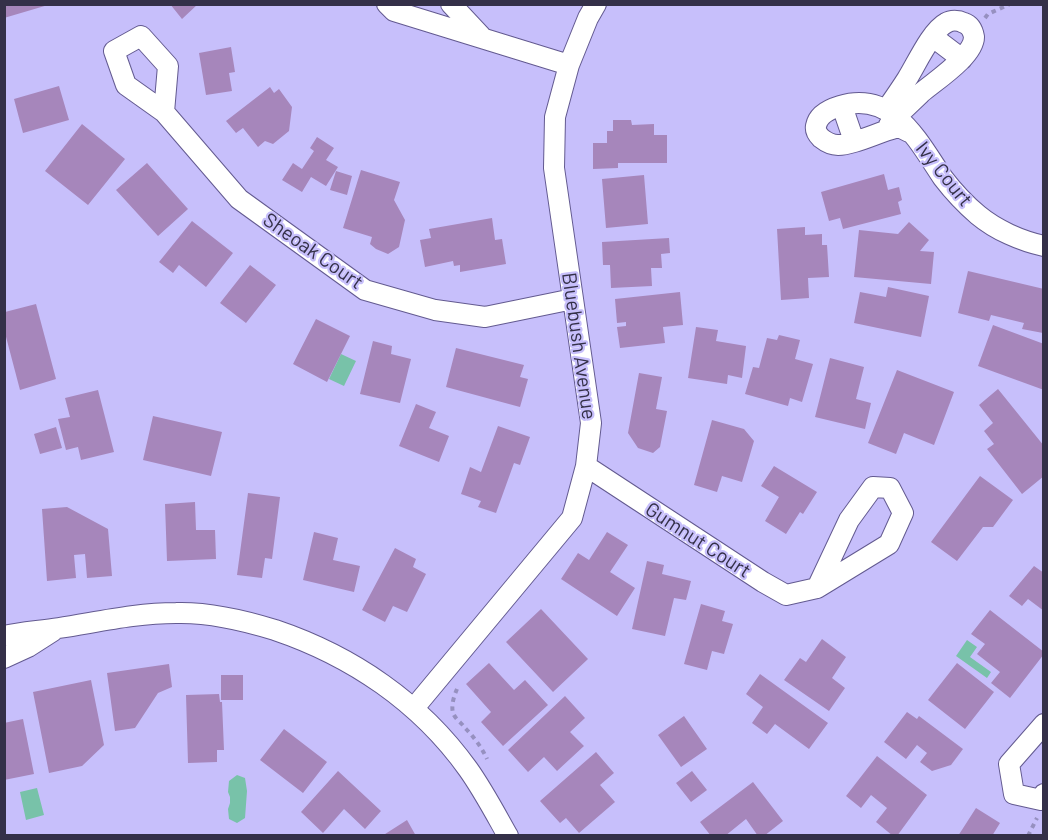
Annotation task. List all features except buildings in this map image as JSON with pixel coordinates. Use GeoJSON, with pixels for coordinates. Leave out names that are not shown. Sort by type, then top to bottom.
{"type":"FeatureCollection","features":[{"type":"Feature","properties":{"kind":"street"},"geometry":{"type":"LineString","coordinates":[[387,4],[394,11],[569,65]]}},
{"type":"Feature","properties":{"kind":"street"},"geometry":{"type":"LineString","coordinates":[[451,4],[483,38]]}},
{"type":"Feature","properties":{"kind":"street","name":"Bluebush Avenue"},"geometry":{"type":"LineString","coordinates":[[414,708],[572,518],[586,466],[591,423],[554,168],[555,117],[569,65],[596,4]]}},
{"type":"Feature","properties":{"kind":"street"},"geometry":{"type":"LineString","coordinates":[[950,21],[977,23],[971,47],[962,59],[919,95],[897,120],[933,37],[943,25],[950,21]]}},
{"type":"Feature","properties":{"kind":"street"},"geometry":{"type":"LineString","coordinates":[[933,37],[962,59]]}},
{"type":"Feature","properties":{"kind":"street"},"geometry":{"type":"LineString","coordinates":[[854,141],[842,106],[867,103],[897,120]]}},
{"type":"Feature","properties":{"kind":"street","name":"Ivy Court"},"geometry":{"type":"LineString","coordinates":[[842,106],[824,114],[818,121],[816,130],[820,137],[833,145],[843,145],[881,132],[904,128],[897,120]]}},
{"type":"Feature","properties":{"kind":"street","name":"Sheoak Court"},"geometry":{"type":"LineString","coordinates":[[164,112],[239,199],[365,290],[435,310],[485,317],[573,299]]}},
{"type":"Feature","properties":{"kind":"street","name":"Ivy Court"},"geometry":{"type":"LineString","coordinates":[[897,120],[923,147],[949,185],[978,215],[1016,237],[1044,246]]}},
{"type":"Feature","properties":{"kind":"street","name":"Gumnut Court"},"geometry":{"type":"LineString","coordinates":[[586,466],[786,595],[817,588],[889,544],[903,513],[890,488],[873,487],[849,520],[817,588]]}},
{"type":"Feature","properties":{"kind":"street"},"geometry":{"type":"LineString","coordinates":[[4,636],[117,617],[159,613],[197,614],[234,619],[291,636],[328,652],[370,675],[414,708],[467,767],[508,836]]}},
{"type":"Feature","properties":{"kind":"street"},"geometry":{"type":"LineString","coordinates":[[4,658],[58,628]]}},
{"type":"Feature","properties":{"kind":"street"},"geometry":{"type":"LineString","coordinates":[[1044,724],[1010,764],[1014,794],[1041,800],[1044,794]]}},
{"type":"Feature","properties":{"kind":"path"},"geometry":{"type":"LineString","coordinates":[[977,23],[988,14],[1011,4]]}},
{"type":"Feature","properties":{"kind":"path"},"geometry":{"type":"LineString","coordinates":[[458,687],[453,701],[454,715],[464,725],[488,761]]}},
{"type":"Feature","properties":{"kind":"shaded area"},"geometry":{"type":"Polygon","coordinates":[[[341,354],[356,361],[344,386],[329,379],[341,354]]]}},
{"type":"Feature","properties":{"kind":"shaded area"},"geometry":{"type":"Polygon","coordinates":[[[967,640],[977,647],[970,657],[991,672],[987,678],[956,656],[967,640]]]}},
{"type":"Feature","properties":{"kind":"shaded area"},"geometry":{"type":"Polygon","coordinates":[[[237,775],[245,778],[247,791],[245,818],[237,823],[229,819],[230,797],[228,792],[229,781],[237,775]]]}},
{"type":"Feature","properties":{"kind":"shaded area"},"geometry":{"type":"Polygon","coordinates":[[[37,788],[44,815],[26,820],[20,792],[37,788]]]}}]}
